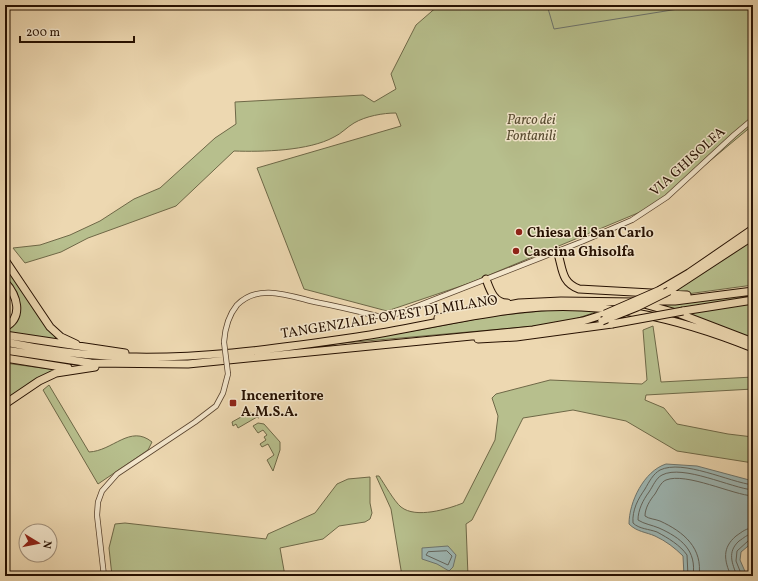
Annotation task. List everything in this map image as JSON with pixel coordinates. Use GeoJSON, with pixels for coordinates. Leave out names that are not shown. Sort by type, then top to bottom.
{"type":"FeatureCollection","features":[{"type":"Feature","properties":{"kind":"highway"},"geometry":{"type":"LineString","coordinates":[[604,317],[660,290],[753,229]]}},
{"type":"Feature","properties":{"kind":"highway"},"geometry":{"type":"LineString","coordinates":[[567,330],[604,317],[637,308],[669,292],[753,236]]}},
{"type":"Feature","properties":{"kind":"highway"},"geometry":{"type":"LineString","coordinates":[[557,251],[563,274],[567,282],[575,288],[583,290],[682,296],[753,288]]}},
{"type":"Feature","properties":{"kind":"highway"},"geometry":{"type":"LineString","coordinates":[[5,260],[50,327],[61,337],[80,346]]}},
{"type":"Feature","properties":{"kind":"highway"},"geometry":{"type":"LineString","coordinates":[[486,279],[491,292],[502,303],[561,300],[633,302],[674,301],[753,291]]}},
{"type":"Feature","properties":{"kind":"highway"},"geometry":{"type":"LineString","coordinates":[[5,282],[15,297],[17,308],[14,319],[5,327]]}},
{"type":"Feature","properties":{"kind":"highway"},"geometry":{"type":"LineString","coordinates":[[452,339],[500,338],[567,330],[612,324],[753,300]]}},
{"type":"Feature","properties":{"kind":"highway"},"geometry":{"type":"LineString","coordinates":[[633,302],[680,314],[752,346]]}},
{"type":"Feature","properties":{"kind":"highway"},"geometry":{"type":"LineString","coordinates":[[400,329],[442,317],[519,303]]}},
{"type":"Feature","properties":{"kind":"highway","name":"TANGENZIALE OVEST DI MILANO"},"geometry":{"type":"LineString","coordinates":[[5,342],[76,354],[148,356],[191,355],[253,350],[358,337],[518,309],[582,306],[610,308],[660,317],[711,331],[752,346]]}},
{"type":"Feature","properties":{"kind":"highway","name":"TANGENZIALE OVEST DI MILANO"},"geometry":{"type":"LineString","coordinates":[[5,350],[74,362],[113,364],[188,364],[367,345],[452,339],[551,327],[604,317]]}},
{"type":"Feature","properties":{"kind":"highway"},"geometry":{"type":"LineString","coordinates":[[5,335],[43,342],[148,356]]}},
{"type":"Feature","properties":{"kind":"highway"},"geometry":{"type":"LineString","coordinates":[[5,358],[78,369]]}},
{"type":"Feature","properties":{"kind":"highway"},"geometry":{"type":"LineString","coordinates":[[5,404],[48,377],[78,369],[113,364]]}},
{"type":"Feature","properties":{"kind":"street","name":"VIA GHISOLFA"},"geometry":{"type":"LineString","coordinates":[[104,576],[97,515],[98,502],[102,491],[117,474],[195,422],[216,406],[223,393],[228,374],[224,333],[229,316],[245,298],[267,292],[296,297],[378,316],[389,316],[557,251],[632,220],[656,205],[678,188],[734,134],[753,119]]}},
{"type":"Feature","properties":{"kind":"green space","name":"Parco dei Fontanili"},"geometry":{"type":"Polygon","coordinates":[[[439,5],[753,5],[753,125],[657,205],[470,283],[387,311],[304,289],[257,168],[401,126],[396,113],[380,114],[364,118],[351,125],[337,136],[324,142],[312,145],[285,150],[234,151],[176,206],[88,238],[61,252],[25,263],[13,248],[40,245],[70,235],[100,221],[134,199],[160,188],[215,138],[236,124],[235,102],[363,95],[374,102],[396,89],[391,74],[416,25],[439,5]]]}},
{"type":"Feature","properties":{"kind":"green space"},"geometry":{"type":"Polygon","coordinates":[[[753,238],[753,285],[687,294],[671,293],[753,238]]]}},
{"type":"Feature","properties":{"kind":"green space"},"geometry":{"type":"Polygon","coordinates":[[[5,263],[61,342],[5,332],[19,314],[5,279],[5,263]]]}},
{"type":"Feature","properties":{"kind":"green space"},"geometry":{"type":"Polygon","coordinates":[[[753,293],[753,298],[674,310],[659,305],[659,304],[753,293]]]}},
{"type":"Feature","properties":{"kind":"green space"},"geometry":{"type":"Polygon","coordinates":[[[753,301],[753,340],[684,313],[753,301]]]}},
{"type":"Feature","properties":{"kind":"green space"},"geometry":{"type":"Polygon","coordinates":[[[552,310],[599,311],[572,320],[536,326],[321,345],[419,330],[493,316],[552,310]]]}},
{"type":"Feature","properties":{"kind":"green space"},"geometry":{"type":"Polygon","coordinates":[[[653,326],[661,382],[753,377],[753,389],[646,395],[645,400],[664,408],[677,424],[728,434],[753,437],[753,463],[677,451],[626,421],[573,410],[523,418],[472,520],[466,524],[468,576],[402,576],[391,509],[376,476],[379,476],[398,504],[407,511],[423,513],[432,512],[463,503],[495,440],[498,416],[492,398],[496,394],[550,380],[642,384],[647,380],[643,330],[653,326]]]}},
{"type":"Feature","properties":{"kind":"green space"},"geometry":{"type":"Polygon","coordinates":[[[5,363],[57,370],[5,401],[5,363]]]}},
{"type":"Feature","properties":{"kind":"green space"},"geometry":{"type":"Polygon","coordinates":[[[49,385],[89,452],[98,451],[121,440],[136,436],[144,437],[152,442],[148,450],[98,484],[43,390],[49,385]]]}},
{"type":"Feature","properties":{"kind":"green space"},"geometry":{"type":"Polygon","coordinates":[[[250,412],[259,418],[257,417],[238,428],[236,424],[233,426],[232,422],[250,412]]]}},
{"type":"Feature","properties":{"kind":"green space"},"geometry":{"type":"Polygon","coordinates":[[[258,423],[264,424],[280,442],[280,450],[273,471],[267,460],[274,455],[268,444],[262,447],[260,444],[266,440],[264,437],[267,435],[263,430],[258,433],[253,426],[258,423]]]}},
{"type":"Feature","properties":{"kind":"green space"},"geometry":{"type":"Polygon","coordinates":[[[370,477],[370,503],[372,513],[370,519],[365,522],[339,526],[323,539],[280,548],[285,576],[112,576],[109,548],[115,524],[125,523],[266,539],[268,534],[315,513],[337,484],[348,479],[370,477]]]}},
{"type":"Feature","properties":{"kind":"water"},"geometry":{"type":"Polygon","coordinates":[[[666,464],[697,466],[753,481],[753,542],[741,552],[740,560],[747,576],[684,576],[683,556],[680,553],[663,540],[638,530],[629,524],[632,506],[639,488],[651,473],[666,464]]]}},
{"type":"Feature","properties":{"kind":"water"},"geometry":{"type":"Polygon","coordinates":[[[448,546],[456,555],[453,567],[449,571],[437,564],[422,559],[422,548],[448,546]]]}},
{"type":"Feature","properties":{"kind":"waterway"},"geometry":{"type":"LineString","coordinates":[[547,5],[554,29],[703,5]]}},
{"type":"Feature","properties":{"kind":"place","name":"Chiesa di San Carlo"},"geometry":{"type":"Point","coordinates":[519,232]}},
{"type":"Feature","properties":{"kind":"place","name":"Cascina Ghisolfa"},"geometry":{"type":"Point","coordinates":[516,251]}},
{"type":"Feature","properties":{"kind":"place","name":"Inceneritore A.M.S.A."},"geometry":{"type":"Point","coordinates":[233,403]}}]}
